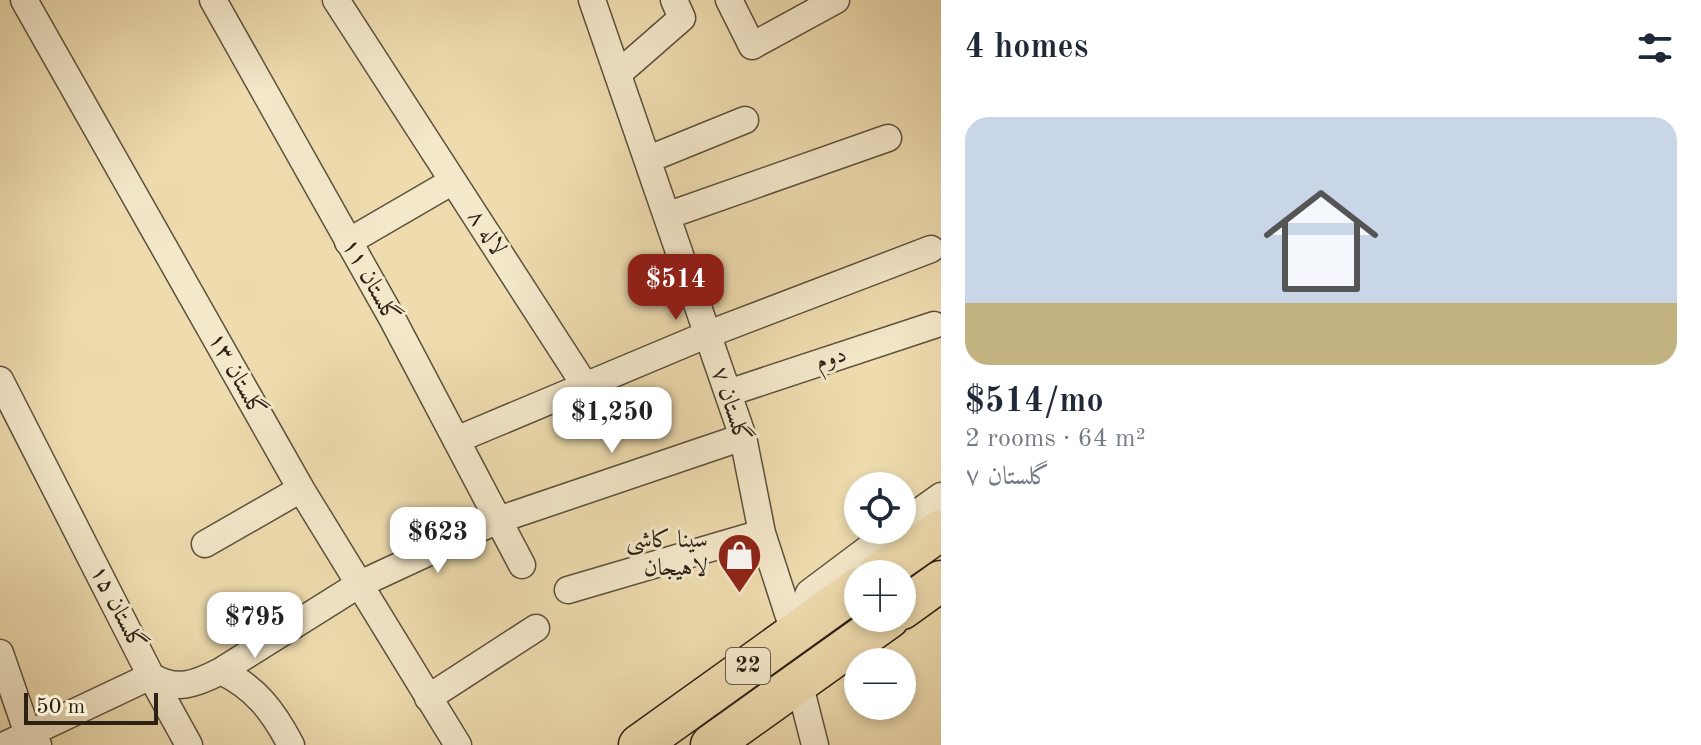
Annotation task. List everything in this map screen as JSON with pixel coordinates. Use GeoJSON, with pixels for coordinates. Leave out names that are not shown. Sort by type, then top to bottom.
{"type":"FeatureCollection","features":[{"type":"Feature","properties":{"kind":"highway"},"geometry":{"type":"LineString","coordinates":[[898,560],[941,530]]}},
{"type":"Feature","properties":{"kind":"highway"},"geometry":{"type":"LineString","coordinates":[[916,599],[941,581]]}},
{"type":"Feature","properties":{"kind":"highway","name":"22"},"geometry":{"type":"LineString","coordinates":[[646,743],[844,598]]}},
{"type":"Feature","properties":{"kind":"highway","name":"22"},"geometry":{"type":"LineString","coordinates":[[711,745],[869,632]]}},
{"type":"Feature","properties":{"kind":"street","name":"گلستان ۱۳"},"geometry":{"type":"LineString","coordinates":[[24,0],[301,489],[458,745]]}},
{"type":"Feature","properties":{"kind":"street","name":"لاله ۸"},"geometry":{"type":"LineString","coordinates":[[336,0],[586,387]]}},
{"type":"Feature","properties":{"kind":"street","name":"گلستان ۷"},"geometry":{"type":"LineString","coordinates":[[592,0],[669,215],[706,335],[743,437],[762,533],[794,632]]}},
{"type":"Feature","properties":{"kind":"street"},"geometry":{"type":"LineString","coordinates":[[619,73],[682,18],[674,0]]}},
{"type":"Feature","properties":{"kind":"street"},"geometry":{"type":"LineString","coordinates":[[729,0],[752,46],[836,0]]}},
{"type":"Feature","properties":{"kind":"street","name":"گلستان ۱۱"},"geometry":{"type":"LineString","coordinates":[[223,4],[522,565]]}},
{"type":"Feature","properties":{"kind":"street"},"geometry":{"type":"LineString","coordinates":[[649,159],[745,120]]}},
{"type":"Feature","properties":{"kind":"street"},"geometry":{"type":"LineString","coordinates":[[669,215],[888,138]]}},
{"type":"Feature","properties":{"kind":"street"},"geometry":{"type":"LineString","coordinates":[[348,242],[453,181]]}},
{"type":"Feature","properties":{"kind":"street"},"geometry":{"type":"LineString","coordinates":[[456,440],[706,335],[931,249]]}},
{"type":"Feature","properties":{"kind":"street","name":"دوم"},"geometry":{"type":"LineString","coordinates":[[728,393],[934,325]]}},
{"type":"Feature","properties":{"kind":"street","name":"گلستان ۱۵"},"geometry":{"type":"LineString","coordinates":[[0,380],[151,676],[166,686],[196,684],[358,585],[498,520],[743,437]]}},
{"type":"Feature","properties":{"kind":"street"},"geometry":{"type":"LineString","coordinates":[[205,544],[301,489]]}},
{"type":"Feature","properties":{"kind":"street"},"geometry":{"type":"LineString","coordinates":[[916,514],[941,496]]}},
{"type":"Feature","properties":{"kind":"street"},"geometry":{"type":"LineString","coordinates":[[568,590],[762,533]]}},
{"type":"Feature","properties":{"kind":"street"},"geometry":{"type":"LineString","coordinates":[[794,632],[809,593],[874,544]]}},
{"type":"Feature","properties":{"kind":"street"},"geometry":{"type":"LineString","coordinates":[[428,698],[536,628]]}},
{"type":"Feature","properties":{"kind":"street"},"geometry":{"type":"LineString","coordinates":[[0,653],[24,741],[151,676],[189,745]]}},
{"type":"Feature","properties":{"kind":"street"},"geometry":{"type":"LineString","coordinates":[[221,671],[248,684],[270,708],[285,743]]}},
{"type":"Feature","properties":{"kind":"street"},"geometry":{"type":"LineString","coordinates":[[799,682],[815,745]]}},
{"type":"Feature","properties":{"kind":"place","name":"سینا کاشی لاهیجان"},"geometry":{"type":"Point","coordinates":[739,594]}}]}
